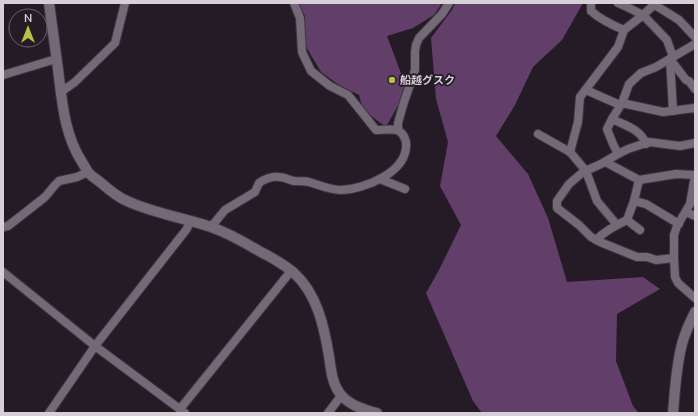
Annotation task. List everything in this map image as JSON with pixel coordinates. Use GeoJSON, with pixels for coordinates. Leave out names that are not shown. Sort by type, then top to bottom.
{"type":"FeatureCollection","features":[{"type":"Feature","properties":{"kind":"street"},"geometry":{"type":"LineString","coordinates":[[49,3],[64,113],[71,141],[76,153],[88,172],[126,201],[211,227],[237,238],[291,271],[308,289],[318,310],[322,321],[331,372],[336,386],[342,396],[361,409],[377,413]]}},
{"type":"Feature","properties":{"kind":"street"},"geometry":{"type":"LineString","coordinates":[[61,92],[75,82],[115,43],[125,3]]}},
{"type":"Feature","properties":{"kind":"street"},"geometry":{"type":"LineString","coordinates":[[294,3],[300,18],[302,52],[311,71],[330,86],[348,95],[376,130],[398,130]]}},
{"type":"Feature","properties":{"kind":"street"},"geometry":{"type":"LineString","coordinates":[[211,227],[225,210],[255,192],[259,182],[267,178],[278,176],[293,180],[307,181],[331,189],[341,190],[358,187],[384,177],[396,168],[404,157],[406,148],[405,138],[398,130],[398,123],[415,70],[416,45],[419,38],[442,14],[449,3]]}},
{"type":"Feature","properties":{"kind":"street"},"geometry":{"type":"LineString","coordinates":[[591,3],[591,11],[597,17],[624,30]]}},
{"type":"Feature","properties":{"kind":"street"},"geometry":{"type":"LineString","coordinates":[[618,3],[643,15],[666,40],[672,58],[686,80],[695,89]]}},
{"type":"Feature","properties":{"kind":"street"},"geometry":{"type":"LineString","coordinates":[[570,152],[578,122],[580,97],[618,47],[624,30],[656,4],[679,20],[695,37]]}},
{"type":"Feature","properties":{"kind":"street"},"geometry":{"type":"LineString","coordinates":[[618,154],[612,144],[607,129],[621,104],[629,84],[641,73],[656,67],[695,44]]}},
{"type":"Feature","properties":{"kind":"street"},"geometry":{"type":"LineString","coordinates":[[3,75],[56,58]]}},
{"type":"Feature","properties":{"kind":"street"},"geometry":{"type":"LineString","coordinates":[[672,58],[673,111]]}},
{"type":"Feature","properties":{"kind":"street"},"geometry":{"type":"LineString","coordinates":[[586,90],[621,104],[663,112],[695,109]]}},
{"type":"Feature","properties":{"kind":"street"},"geometry":{"type":"LineString","coordinates":[[612,120],[631,127],[644,138],[646,144]]}},
{"type":"Feature","properties":{"kind":"street"},"geometry":{"type":"LineString","coordinates":[[538,134],[570,152],[586,171],[597,201],[617,225]]}},
{"type":"Feature","properties":{"kind":"street"},"geometry":{"type":"LineString","coordinates":[[674,258],[656,260],[638,257],[596,240],[556,208],[557,201],[569,184],[586,171],[628,149],[649,142],[680,146],[695,144]]}},
{"type":"Feature","properties":{"kind":"street"},"geometry":{"type":"LineString","coordinates":[[605,162],[640,180],[676,174],[695,175],[690,204],[674,235],[675,278],[678,283],[695,298]]}},
{"type":"Feature","properties":{"kind":"street"},"geometry":{"type":"LineString","coordinates":[[3,227],[8,226],[45,197],[59,181],[77,177],[88,172]]}},
{"type":"Feature","properties":{"kind":"street"},"geometry":{"type":"LineString","coordinates":[[380,178],[405,189]]}},
{"type":"Feature","properties":{"kind":"street"},"geometry":{"type":"LineString","coordinates":[[596,240],[602,234],[627,220],[640,180]]}},
{"type":"Feature","properties":{"kind":"street"},"geometry":{"type":"LineString","coordinates":[[634,201],[646,204],[679,224]]}},
{"type":"Feature","properties":{"kind":"street"},"geometry":{"type":"LineString","coordinates":[[686,212],[695,216]]}},
{"type":"Feature","properties":{"kind":"street"},"geometry":{"type":"LineString","coordinates":[[627,220],[640,230]]}},
{"type":"Feature","properties":{"kind":"street"},"geometry":{"type":"LineString","coordinates":[[49,413],[95,346],[191,222]]}},
{"type":"Feature","properties":{"kind":"street"},"geometry":{"type":"LineString","coordinates":[[3,272],[95,346],[183,411],[291,271]]}},
{"type":"Feature","properties":{"kind":"street"},"geometry":{"type":"LineString","coordinates":[[673,413],[677,369],[682,344],[695,312]]}},
{"type":"Feature","properties":{"kind":"street"},"geometry":{"type":"LineString","coordinates":[[328,413],[342,396]]}},
{"type":"Feature","properties":{"kind":"shaded area"},"geometry":{"type":"Polygon","coordinates":[[[298,3],[442,3],[434,15],[413,28],[387,36],[405,84],[400,102],[386,127],[363,110],[359,95],[339,85],[321,72],[305,45],[305,16],[298,3]]]}},
{"type":"Feature","properties":{"kind":"shaded area"},"geometry":{"type":"Polygon","coordinates":[[[455,3],[583,3],[562,40],[533,67],[515,105],[496,136],[528,174],[548,218],[567,282],[643,277],[660,289],[617,314],[616,361],[633,406],[639,413],[482,413],[473,401],[426,293],[461,225],[440,186],[448,142],[436,99],[431,38],[452,10],[455,3]]]}},
{"type":"Feature","properties":{"kind":"place","name":"船越グスク"},"geometry":{"type":"Point","coordinates":[392,80]}}]}
